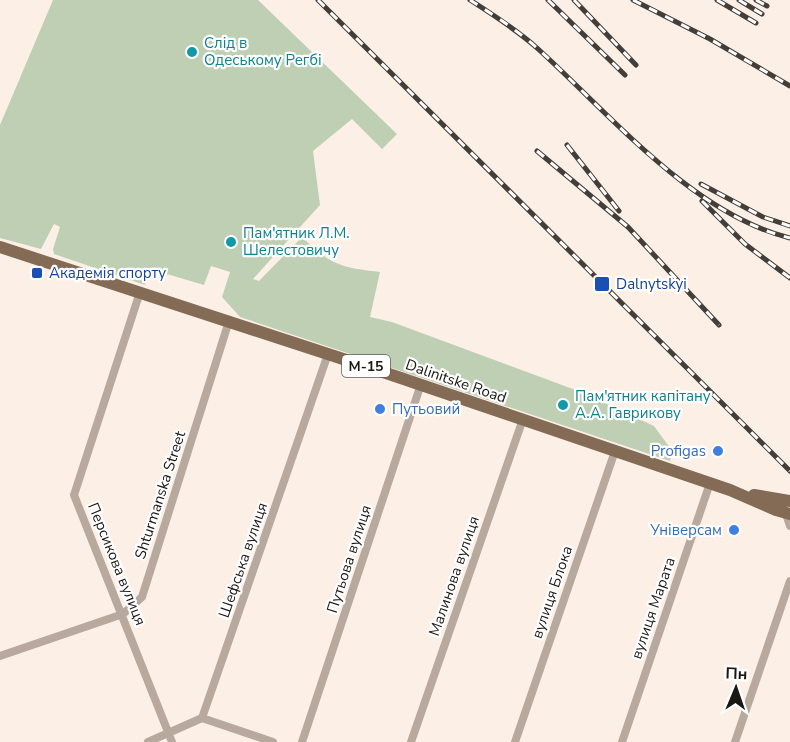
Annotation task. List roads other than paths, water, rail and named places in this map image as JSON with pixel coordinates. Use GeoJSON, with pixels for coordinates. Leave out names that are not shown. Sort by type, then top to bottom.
{"type":"FeatureCollection","features":[{"type":"Feature","properties":{"kind":"main road","name":"Dalinitske Road"},"geometry":{"type":"LineString","coordinates":[[0,247],[421,384],[730,490]]}},
{"type":"Feature","properties":{"kind":"main road","name":"М-15"},"geometry":{"type":"LineString","coordinates":[[730,490],[790,501]]}},
{"type":"Feature","properties":{"kind":"main road","name":"М-15"},"geometry":{"type":"LineString","coordinates":[[730,490],[789,518]]}},
{"type":"Feature","properties":{"kind":"street","name":"Персикова вулиця"},"geometry":{"type":"LineString","coordinates":[[140,292],[74,495],[172,742]]}},
{"type":"Feature","properties":{"kind":"street","name":"Shturmanska Street"},"geometry":{"type":"LineString","coordinates":[[0,656],[123,614],[142,597],[229,321]]}},
{"type":"Feature","properties":{"kind":"street","name":"Шефська вулиця"},"geometry":{"type":"LineString","coordinates":[[202,718],[328,354]]}},
{"type":"Feature","properties":{"kind":"street","name":"Путьова вулиця"},"geometry":{"type":"LineString","coordinates":[[302,742],[421,384]]}},
{"type":"Feature","properties":{"kind":"street","name":"Малинова вулиця"},"geometry":{"type":"LineString","coordinates":[[411,742],[523,419]]}},
{"type":"Feature","properties":{"kind":"street","name":"вулиця Блока"},"geometry":{"type":"LineString","coordinates":[[515,742],[615,451]]}},
{"type":"Feature","properties":{"kind":"street","name":"вулиця Марата"},"geometry":{"type":"LineString","coordinates":[[622,742],[710,483]]}},
{"type":"Feature","properties":{"kind":"street"},"geometry":{"type":"LineString","coordinates":[[735,742],[790,581]]}},
{"type":"Feature","properties":{"kind":"street"},"geometry":{"type":"LineString","coordinates":[[148,742],[168,731],[202,718],[273,742]]}},
{"type":"Feature","properties":{"kind":"railway"},"geometry":{"type":"LineString","coordinates":[[318,0],[790,471]]}},
{"type":"Feature","properties":{"kind":"railway"},"geometry":{"type":"LineString","coordinates":[[470,0],[529,41],[623,130],[686,184],[719,207],[754,226],[790,238]]}},
{"type":"Feature","properties":{"kind":"railway"},"geometry":{"type":"LineString","coordinates":[[548,0],[625,75]]}},
{"type":"Feature","properties":{"kind":"railway"},"geometry":{"type":"LineString","coordinates":[[574,0],[636,65]]}},
{"type":"Feature","properties":{"kind":"railway"},"geometry":{"type":"LineString","coordinates":[[633,0],[710,39],[790,86]]}},
{"type":"Feature","properties":{"kind":"railway"},"geometry":{"type":"LineString","coordinates":[[717,0],[756,23]]}},
{"type":"Feature","properties":{"kind":"railway"},"geometry":{"type":"LineString","coordinates":[[739,0],[762,14]]}},
{"type":"Feature","properties":{"kind":"railway"},"geometry":{"type":"LineString","coordinates":[[756,0],[767,6]]}},
{"type":"Feature","properties":{"kind":"railway"},"geometry":{"type":"LineString","coordinates":[[567,145],[619,211]]}},
{"type":"Feature","properties":{"kind":"railway"},"geometry":{"type":"LineString","coordinates":[[537,151],[628,227],[719,325]]}},
{"type":"Feature","properties":{"kind":"railway"},"geometry":{"type":"LineString","coordinates":[[701,184],[763,217],[790,226]]}},
{"type":"Feature","properties":{"kind":"railway"},"geometry":{"type":"LineString","coordinates":[[702,201],[745,244],[790,278]]}},
{"type":"Feature","properties":{"kind":"place","name":"Слід в Одеському Регбі"},"geometry":{"type":"Point","coordinates":[192,52]}},
{"type":"Feature","properties":{"kind":"place","name":"Пам'ятник Л.М. Шелестовичу"},"geometry":{"type":"Point","coordinates":[231,242]}},
{"type":"Feature","properties":{"kind":"place","name":"Академія спорту"},"geometry":{"type":"Point","coordinates":[37,273]}},
{"type":"Feature","properties":{"kind":"place","name":"Dalnytskyi"},"geometry":{"type":"Point","coordinates":[602,284]}},
{"type":"Feature","properties":{"kind":"place","name":"Пам'ятник капітану А.А. Гаврикову"},"geometry":{"type":"Point","coordinates":[563,405]}},
{"type":"Feature","properties":{"kind":"place","name":"Путьовий"},"geometry":{"type":"Point","coordinates":[380,409]}},
{"type":"Feature","properties":{"kind":"place","name":"Profigas"},"geometry":{"type":"Point","coordinates":[718,451]}},
{"type":"Feature","properties":{"kind":"place","name":"Універсам"},"geometry":{"type":"Point","coordinates":[734,530]}}]}
